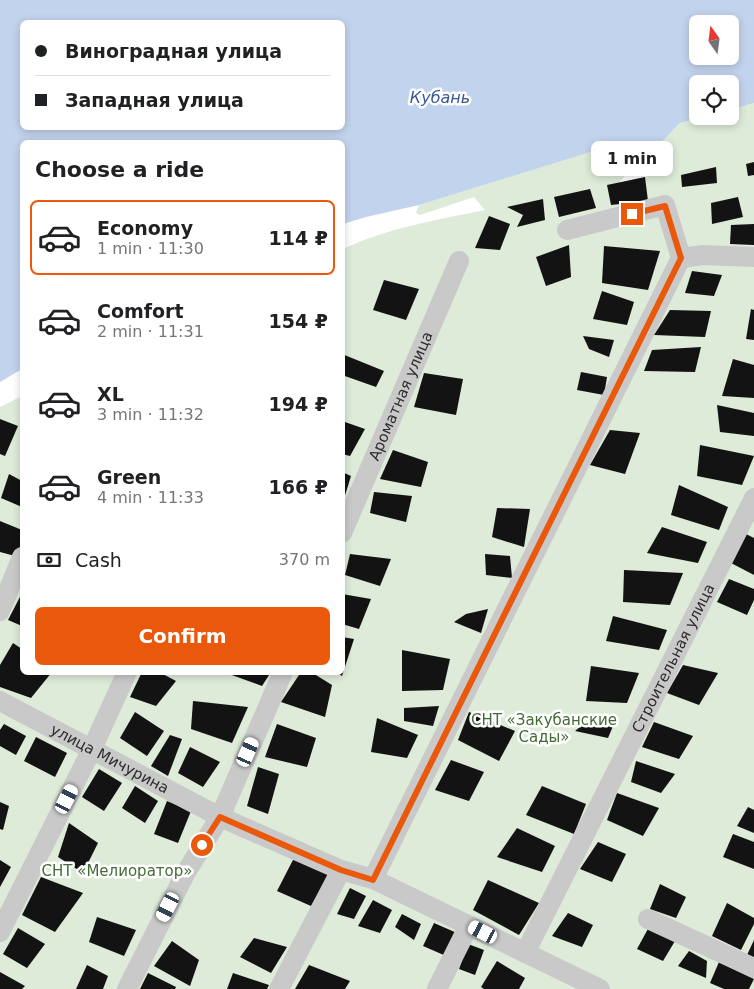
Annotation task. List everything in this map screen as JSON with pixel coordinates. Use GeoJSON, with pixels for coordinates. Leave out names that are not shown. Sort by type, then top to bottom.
{"type":"FeatureCollection","features":[{"type":"Feature","properties":{"kind":"street"},"geometry":{"type":"LineString","coordinates":[[373,880],[681,258],[665,206],[567,230]]}},
{"type":"Feature","properties":{"kind":"street"},"geometry":{"type":"LineString","coordinates":[[681,258],[703,255],[754,258]]}},
{"type":"Feature","properties":{"kind":"street","name":"Ароматная улица"},"geometry":{"type":"LineString","coordinates":[[345,526],[459,261]]}},
{"type":"Feature","properties":{"kind":"street","name":"Строительная улица"},"geometry":{"type":"LineString","coordinates":[[525,953],[754,498]]}},
{"type":"Feature","properties":{"kind":"street"},"geometry":{"type":"LineString","coordinates":[[0,611],[20,562]]}},
{"type":"Feature","properties":{"kind":"street"},"geometry":{"type":"LineString","coordinates":[[0,932],[92,749],[126,675]]}},
{"type":"Feature","properties":{"kind":"street"},"geometry":{"type":"LineString","coordinates":[[127,989],[185,874],[220,817],[282,675]]}},
{"type":"Feature","properties":{"kind":"street","name":"улица Мичурина"},"geometry":{"type":"LineString","coordinates":[[0,701],[220,817],[341,870],[373,880],[598,989]]}},
{"type":"Feature","properties":{"kind":"street"},"geometry":{"type":"LineString","coordinates":[[279,989],[341,870]]}},
{"type":"Feature","properties":{"kind":"street"},"geometry":{"type":"LineString","coordinates":[[648,919],[754,968]]}},
{"type":"Feature","properties":{"kind":"street"},"geometry":{"type":"LineString","coordinates":[[437,989],[469,925]]}},
{"type":"Feature","properties":{"kind":"green space","name":"СНТ «Закубанские Сады»"},"geometry":{"type":"Polygon","coordinates":[[[754,103],[754,989],[0,989],[0,407],[20,397],[20,675],[345,675],[345,248],[395,230],[485,210],[474,197],[420,215],[416,213],[419,205],[619,142],[635,157],[651,153],[680,123],[689,121],[689,125],[739,125],[739,107],[754,103]],[[659,160],[635,163],[619,183],[667,172],[659,160]]]}},
{"type":"Feature","properties":{"kind":"water","name":"Кубань"},"geometry":{"type":"Polygon","coordinates":[[[0,0],[754,0],[754,103],[739,107],[739,75],[689,75],[689,121],[680,123],[651,153],[635,157],[619,143],[419,205],[345,223],[345,140],[20,140],[20,370],[0,382],[0,0]]]}},
{"type":"Feature","properties":{"kind":"building"},"geometry":{"type":"Polygon","coordinates":[[[754,162],[754,175],[748,176],[746,164],[754,162]]]}},
{"type":"Feature","properties":{"kind":"building"},"geometry":{"type":"Polygon","coordinates":[[[716,167],[717,183],[682,187],[681,175],[716,167]]]}},
{"type":"Feature","properties":{"kind":"building"},"geometry":{"type":"Polygon","coordinates":[[[645,177],[648,201],[611,205],[607,185],[645,177]]]}},
{"type":"Feature","properties":{"kind":"building"},"geometry":{"type":"Polygon","coordinates":[[[590,189],[596,208],[559,217],[554,197],[590,189]]]}},
{"type":"Feature","properties":{"kind":"building"},"geometry":{"type":"Polygon","coordinates":[[[738,197],[743,217],[712,224],[711,203],[738,197]]]}},
{"type":"Feature","properties":{"kind":"building"},"geometry":{"type":"Polygon","coordinates":[[[543,199],[545,220],[517,227],[523,215],[507,207],[543,199]]]}},
{"type":"Feature","properties":{"kind":"building"},"geometry":{"type":"Polygon","coordinates":[[[489,216],[510,224],[500,250],[475,248],[489,216]]]}},
{"type":"Feature","properties":{"kind":"building"},"geometry":{"type":"Polygon","coordinates":[[[754,224],[754,245],[730,244],[731,225],[754,224]]]}},
{"type":"Feature","properties":{"kind":"building"},"geometry":{"type":"Polygon","coordinates":[[[569,245],[571,277],[546,286],[536,257],[569,245]]]}},
{"type":"Feature","properties":{"kind":"building"},"geometry":{"type":"Polygon","coordinates":[[[604,246],[660,251],[648,290],[602,283],[604,246]]]}},
{"type":"Feature","properties":{"kind":"building"},"geometry":{"type":"Polygon","coordinates":[[[692,271],[722,275],[714,296],[685,293],[692,271]]]}},
{"type":"Feature","properties":{"kind":"building"},"geometry":{"type":"Polygon","coordinates":[[[384,280],[419,289],[406,320],[373,310],[384,280]]]}},
{"type":"Feature","properties":{"kind":"building"},"geometry":{"type":"Polygon","coordinates":[[[602,291],[634,302],[627,325],[593,319],[602,291]]]}},
{"type":"Feature","properties":{"kind":"building"},"geometry":{"type":"Polygon","coordinates":[[[751,309],[754,310],[754,340],[746,339],[751,309]]]}},
{"type":"Feature","properties":{"kind":"building"},"geometry":{"type":"Polygon","coordinates":[[[670,310],[711,311],[705,337],[654,335],[670,310]]]}},
{"type":"Feature","properties":{"kind":"building"},"geometry":{"type":"Polygon","coordinates":[[[583,336],[614,340],[609,357],[589,349],[583,336]]]}},
{"type":"Feature","properties":{"kind":"building"},"geometry":{"type":"Polygon","coordinates":[[[701,347],[695,372],[644,371],[652,350],[701,347]]]}},
{"type":"Feature","properties":{"kind":"building"},"geometry":{"type":"Polygon","coordinates":[[[345,355],[384,371],[376,387],[345,376],[345,355]]]}},
{"type":"Feature","properties":{"kind":"building"},"geometry":{"type":"Polygon","coordinates":[[[733,359],[754,365],[754,398],[722,396],[733,359]]]}},
{"type":"Feature","properties":{"kind":"building"},"geometry":{"type":"Polygon","coordinates":[[[581,372],[607,377],[604,395],[577,390],[581,372]]]}},
{"type":"Feature","properties":{"kind":"building"},"geometry":{"type":"Polygon","coordinates":[[[424,373],[463,379],[456,415],[414,407],[424,373]]]}},
{"type":"Feature","properties":{"kind":"building"},"geometry":{"type":"Polygon","coordinates":[[[717,405],[754,413],[754,436],[720,432],[717,405]]]}},
{"type":"Feature","properties":{"kind":"building"},"geometry":{"type":"Polygon","coordinates":[[[0,419],[18,426],[5,456],[0,454],[0,419]]]}},
{"type":"Feature","properties":{"kind":"building"},"geometry":{"type":"Polygon","coordinates":[[[345,422],[365,429],[350,456],[345,455],[345,422]]]}},
{"type":"Feature","properties":{"kind":"building"},"geometry":{"type":"Polygon","coordinates":[[[610,430],[640,433],[625,474],[590,465],[610,430]]]}},
{"type":"Feature","properties":{"kind":"building"},"geometry":{"type":"Polygon","coordinates":[[[700,445],[754,456],[742,485],[697,476],[700,445]]]}},
{"type":"Feature","properties":{"kind":"building"},"geometry":{"type":"Polygon","coordinates":[[[393,450],[428,462],[421,487],[380,479],[393,450]]]}},
{"type":"Feature","properties":{"kind":"building"},"geometry":{"type":"Polygon","coordinates":[[[345,473],[351,476],[345,496],[345,473]]]}},
{"type":"Feature","properties":{"kind":"building"},"geometry":{"type":"Polygon","coordinates":[[[9,474],[20,480],[20,506],[1,498],[9,474]]]}},
{"type":"Feature","properties":{"kind":"building"},"geometry":{"type":"Polygon","coordinates":[[[679,485],[728,507],[719,530],[671,515],[679,485]]]}},
{"type":"Feature","properties":{"kind":"building"},"geometry":{"type":"Polygon","coordinates":[[[374,492],[412,496],[406,522],[370,513],[374,492]]]}},
{"type":"Feature","properties":{"kind":"building"},"geometry":{"type":"Polygon","coordinates":[[[497,508],[530,509],[524,547],[492,537],[497,508]]]}},
{"type":"Feature","properties":{"kind":"building"},"geometry":{"type":"Polygon","coordinates":[[[0,521],[20,529],[20,547],[15,556],[0,552],[0,521]]]}},
{"type":"Feature","properties":{"kind":"building"},"geometry":{"type":"Polygon","coordinates":[[[662,527],[707,542],[698,563],[647,553],[662,527]]]}},
{"type":"Feature","properties":{"kind":"building"},"geometry":{"type":"Polygon","coordinates":[[[746,534],[754,538],[754,575],[731,563],[746,534]]]}},
{"type":"Feature","properties":{"kind":"building"},"geometry":{"type":"Polygon","coordinates":[[[350,554],[391,559],[380,586],[345,575],[350,554]]]}},
{"type":"Feature","properties":{"kind":"building"},"geometry":{"type":"Polygon","coordinates":[[[485,554],[510,556],[512,578],[486,575],[485,554]]]}},
{"type":"Feature","properties":{"kind":"building"},"geometry":{"type":"Polygon","coordinates":[[[624,570],[683,573],[670,605],[623,602],[624,570]]]}},
{"type":"Feature","properties":{"kind":"building"},"geometry":{"type":"Polygon","coordinates":[[[729,579],[754,589],[754,600],[747,615],[717,602],[729,579]]]}},
{"type":"Feature","properties":{"kind":"building"},"geometry":{"type":"Polygon","coordinates":[[[345,595],[371,599],[359,629],[345,625],[345,595]]]}},
{"type":"Feature","properties":{"kind":"building"},"geometry":{"type":"Polygon","coordinates":[[[20,597],[20,625],[8,620],[20,597]]]}},
{"type":"Feature","properties":{"kind":"building"},"geometry":{"type":"Polygon","coordinates":[[[488,609],[481,633],[454,622],[466,614],[488,609]]]}},
{"type":"Feature","properties":{"kind":"building"},"geometry":{"type":"Polygon","coordinates":[[[613,616],[667,630],[659,650],[606,641],[613,616]]]}},
{"type":"Feature","properties":{"kind":"building"},"geometry":{"type":"Polygon","coordinates":[[[345,638],[354,639],[345,667],[345,638]]]}},
{"type":"Feature","properties":{"kind":"building"},"geometry":{"type":"Polygon","coordinates":[[[13,643],[20,648],[20,675],[50,675],[31,698],[0,687],[0,665],[13,643]]]}},
{"type":"Feature","properties":{"kind":"building"},"geometry":{"type":"Polygon","coordinates":[[[402,650],[450,659],[443,690],[402,691],[402,650]]]}},
{"type":"Feature","properties":{"kind":"building"},"geometry":{"type":"Polygon","coordinates":[[[683,665],[718,673],[699,705],[667,693],[683,665]]]}},
{"type":"Feature","properties":{"kind":"building"},"geometry":{"type":"Polygon","coordinates":[[[591,666],[639,673],[627,703],[586,701],[591,666]]]}},
{"type":"Feature","properties":{"kind":"building"},"geometry":{"type":"Polygon","coordinates":[[[141,675],[165,675],[176,681],[156,706],[130,697],[141,675]]]}},
{"type":"Feature","properties":{"kind":"building"},"geometry":{"type":"Polygon","coordinates":[[[232,675],[269,675],[262,686],[232,675]]]}},
{"type":"Feature","properties":{"kind":"building"},"geometry":{"type":"Polygon","coordinates":[[[299,675],[316,675],[332,685],[325,717],[281,702],[299,675]]]}},
{"type":"Feature","properties":{"kind":"building"},"geometry":{"type":"Polygon","coordinates":[[[193,701],[248,707],[232,743],[191,729],[193,701]]]}},
{"type":"Feature","properties":{"kind":"building"},"geometry":{"type":"Polygon","coordinates":[[[439,706],[433,726],[404,721],[404,708],[439,706]]]}},
{"type":"Feature","properties":{"kind":"building"},"geometry":{"type":"Polygon","coordinates":[[[135,712],[164,731],[147,756],[120,738],[135,712]]]}},
{"type":"Feature","properties":{"kind":"building"},"geometry":{"type":"Polygon","coordinates":[[[469,712],[515,731],[499,761],[458,740],[469,712]]]}},
{"type":"Feature","properties":{"kind":"building"},"geometry":{"type":"Polygon","coordinates":[[[377,718],[418,735],[407,758],[371,752],[377,718]]]}},
{"type":"Feature","properties":{"kind":"building"},"geometry":{"type":"Polygon","coordinates":[[[616,719],[608,738],[575,731],[587,721],[616,719]]]}},
{"type":"Feature","properties":{"kind":"building"},"geometry":{"type":"Polygon","coordinates":[[[654,722],[693,736],[679,759],[642,747],[654,722]]]}},
{"type":"Feature","properties":{"kind":"building"},"geometry":{"type":"Polygon","coordinates":[[[4,724],[26,736],[16,755],[0,746],[0,730],[4,724]]]}},
{"type":"Feature","properties":{"kind":"building"},"geometry":{"type":"Polygon","coordinates":[[[277,724],[316,738],[307,767],[265,757],[277,724]]]}},
{"type":"Feature","properties":{"kind":"building"},"geometry":{"type":"Polygon","coordinates":[[[170,735],[182,739],[168,776],[151,766],[170,735]]]}},
{"type":"Feature","properties":{"kind":"building"},"geometry":{"type":"Polygon","coordinates":[[[36,737],[67,753],[55,777],[24,761],[36,737]]]}},
{"type":"Feature","properties":{"kind":"building"},"geometry":{"type":"Polygon","coordinates":[[[190,747],[220,762],[203,787],[178,773],[190,747]]]}},
{"type":"Feature","properties":{"kind":"building"},"geometry":{"type":"Polygon","coordinates":[[[451,760],[484,772],[469,801],[435,790],[451,760]]]}},
{"type":"Feature","properties":{"kind":"building"},"geometry":{"type":"Polygon","coordinates":[[[636,761],[675,774],[661,793],[631,782],[636,761]]]}},
{"type":"Feature","properties":{"kind":"building"},"geometry":{"type":"Polygon","coordinates":[[[258,767],[279,774],[268,814],[247,806],[258,767]]]}},
{"type":"Feature","properties":{"kind":"building"},"geometry":{"type":"Polygon","coordinates":[[[99,769],[122,783],[104,811],[82,797],[99,769]]]}},
{"type":"Feature","properties":{"kind":"building"},"geometry":{"type":"Polygon","coordinates":[[[135,786],[158,801],[145,823],[122,808],[135,786]]]}},
{"type":"Feature","properties":{"kind":"building"},"geometry":{"type":"Polygon","coordinates":[[[542,786],[586,804],[574,834],[526,815],[542,786]]]}},
{"type":"Feature","properties":{"kind":"building"},"geometry":{"type":"Polygon","coordinates":[[[617,793],[659,808],[643,836],[607,820],[617,793]]]}},
{"type":"Feature","properties":{"kind":"building"},"geometry":{"type":"Polygon","coordinates":[[[167,801],[191,811],[178,843],[154,834],[167,801]]]}},
{"type":"Feature","properties":{"kind":"building"},"geometry":{"type":"Polygon","coordinates":[[[0,802],[9,806],[3,830],[0,829],[0,802]]]}},
{"type":"Feature","properties":{"kind":"building"},"geometry":{"type":"Polygon","coordinates":[[[748,807],[754,810],[754,833],[737,826],[748,807]]]}},
{"type":"Feature","properties":{"kind":"building"},"geometry":{"type":"Polygon","coordinates":[[[69,823],[98,843],[83,873],[58,857],[69,823]]]}},
{"type":"Feature","properties":{"kind":"building"},"geometry":{"type":"Polygon","coordinates":[[[517,828],[555,846],[542,872],[497,857],[517,828]]]}},
{"type":"Feature","properties":{"kind":"building"},"geometry":{"type":"Polygon","coordinates":[[[733,834],[754,842],[754,869],[723,857],[733,834]]]}},
{"type":"Feature","properties":{"kind":"building"},"geometry":{"type":"Polygon","coordinates":[[[598,842],[626,854],[612,882],[580,869],[598,842]]]}},
{"type":"Feature","properties":{"kind":"building"},"geometry":{"type":"Polygon","coordinates":[[[295,856],[331,872],[311,906],[277,891],[295,856]]]}},
{"type":"Feature","properties":{"kind":"building"},"geometry":{"type":"Polygon","coordinates":[[[0,860],[11,867],[0,887],[0,860]]]}},
{"type":"Feature","properties":{"kind":"building"},"geometry":{"type":"Polygon","coordinates":[[[41,877],[83,893],[55,932],[22,915],[41,877]]]}},
{"type":"Feature","properties":{"kind":"building"},"geometry":{"type":"Polygon","coordinates":[[[488,880],[539,903],[519,935],[473,910],[488,880]]]}},
{"type":"Feature","properties":{"kind":"building"},"geometry":{"type":"Polygon","coordinates":[[[660,884],[686,897],[676,918],[650,909],[660,884]]]}},
{"type":"Feature","properties":{"kind":"building"},"geometry":{"type":"Polygon","coordinates":[[[350,888],[366,896],[354,919],[337,914],[350,888]]]}},
{"type":"Feature","properties":{"kind":"building"},"geometry":{"type":"Polygon","coordinates":[[[373,900],[392,910],[380,933],[358,926],[373,900]]]}},
{"type":"Feature","properties":{"kind":"building"},"geometry":{"type":"Polygon","coordinates":[[[727,903],[754,918],[754,924],[741,950],[712,936],[727,903]]]}},
{"type":"Feature","properties":{"kind":"building"},"geometry":{"type":"Polygon","coordinates":[[[568,913],[593,925],[582,947],[552,936],[568,913]]]}},
{"type":"Feature","properties":{"kind":"building"},"geometry":{"type":"Polygon","coordinates":[[[402,914],[421,924],[414,940],[395,927],[402,914]]]}},
{"type":"Feature","properties":{"kind":"building"},"geometry":{"type":"Polygon","coordinates":[[[97,917],[136,930],[124,956],[89,942],[97,917]]]}},
{"type":"Feature","properties":{"kind":"building"},"geometry":{"type":"Polygon","coordinates":[[[434,923],[457,933],[446,956],[423,946],[434,923]]]}},
{"type":"Feature","properties":{"kind":"building"},"geometry":{"type":"Polygon","coordinates":[[[649,927],[675,941],[663,961],[637,949],[649,927]]]}},
{"type":"Feature","properties":{"kind":"building"},"geometry":{"type":"Polygon","coordinates":[[[18,928],[45,944],[27,968],[3,954],[18,928]]]}},
{"type":"Feature","properties":{"kind":"building"},"geometry":{"type":"Polygon","coordinates":[[[254,938],[287,947],[271,973],[240,957],[254,938]]]}},
{"type":"Feature","properties":{"kind":"building"},"geometry":{"type":"Polygon","coordinates":[[[754,940],[754,959],[747,955],[754,940]]]}},
{"type":"Feature","properties":{"kind":"building"},"geometry":{"type":"Polygon","coordinates":[[[172,941],[199,960],[190,986],[154,966],[172,941]]]}},
{"type":"Feature","properties":{"kind":"building"},"geometry":{"type":"Polygon","coordinates":[[[468,944],[484,950],[475,975],[459,969],[468,944]]]}},
{"type":"Feature","properties":{"kind":"building"},"geometry":{"type":"Polygon","coordinates":[[[689,951],[707,961],[706,978],[678,966],[689,951]]]}},
{"type":"Feature","properties":{"kind":"building"},"geometry":{"type":"Polygon","coordinates":[[[497,961],[525,978],[519,989],[484,989],[481,987],[497,961]]]}},
{"type":"Feature","properties":{"kind":"building"},"geometry":{"type":"Polygon","coordinates":[[[719,962],[754,979],[749,989],[724,989],[710,983],[719,962]]]}},
{"type":"Feature","properties":{"kind":"building"},"geometry":{"type":"Polygon","coordinates":[[[87,965],[108,976],[103,989],[76,989],[87,965]]]}},
{"type":"Feature","properties":{"kind":"building"},"geometry":{"type":"Polygon","coordinates":[[[309,965],[350,981],[345,989],[295,989],[309,965]]]}},
{"type":"Feature","properties":{"kind":"building"},"geometry":{"type":"Polygon","coordinates":[[[0,972],[25,986],[22,989],[0,989],[0,972]]]}},
{"type":"Feature","properties":{"kind":"building"},"geometry":{"type":"Polygon","coordinates":[[[148,973],[176,987],[175,989],[140,989],[148,973]]]}},
{"type":"Feature","properties":{"kind":"building"},"geometry":{"type":"Polygon","coordinates":[[[233,973],[269,985],[267,989],[227,989],[233,973]]]}},
{"type":"Feature","properties":{"kind":"route"},"geometry":{"type":"LineString","coordinates":[[202,845],[220,817],[341,870],[373,880],[681,258],[665,206],[632,214]]}},
{"type":"Feature","properties":{"kind":"park label","name":"СНТ «Мелиоратор»"},"geometry":{"type":"Point","coordinates":[117,871]}}]}
